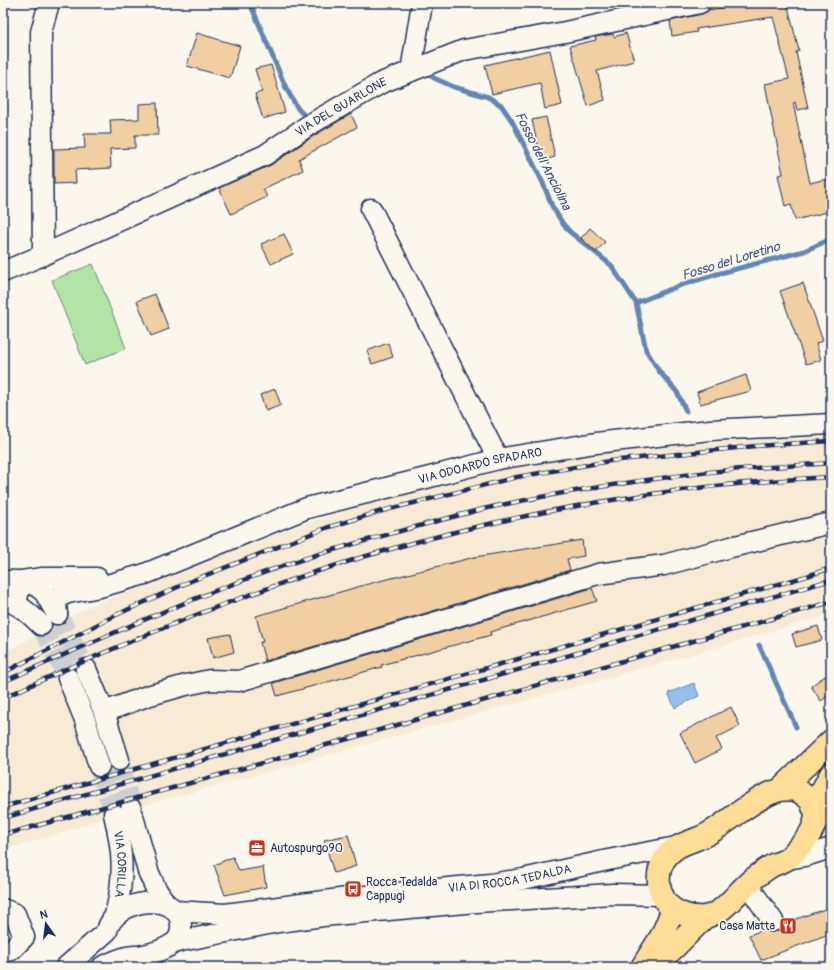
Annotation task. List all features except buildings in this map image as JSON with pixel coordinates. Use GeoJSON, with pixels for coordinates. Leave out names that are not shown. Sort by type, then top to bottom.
{"type":"FeatureCollection","features":[{"type":"Feature","properties":{"kind":"main road"},"geometry":{"type":"LineString","coordinates":[[642,967],[662,934],[667,902],[658,881],[662,863],[668,855],[676,847],[703,837],[756,801],[780,790],[831,741]]}},
{"type":"Feature","properties":{"kind":"main road"},"geometry":{"type":"LineString","coordinates":[[667,902],[687,915],[694,917],[705,917],[722,910],[747,884],[773,866],[787,859],[810,834],[820,812],[831,774]]}},
{"type":"Feature","properties":{"kind":"main road"},"geometry":{"type":"LineString","coordinates":[[780,790],[793,789],[801,792],[820,812]]}},
{"type":"Feature","properties":{"kind":"main road"},"geometry":{"type":"LineString","coordinates":[[653,967],[705,917]]}},
{"type":"Feature","properties":{"kind":"street"},"geometry":{"type":"LineString","coordinates":[[43,256],[41,32],[49,3]]}},
{"type":"Feature","properties":{"kind":"street"},"geometry":{"type":"LineString","coordinates":[[412,71],[422,3]]}},
{"type":"Feature","properties":{"kind":"street","name":"VIA DEL GUARLONE"},"geometry":{"type":"LineString","coordinates":[[3,272],[43,256],[265,155],[311,123],[381,83],[464,50],[565,32],[700,3]]}},
{"type":"Feature","properties":{"kind":"street"},"geometry":{"type":"LineString","coordinates":[[372,209],[498,459]]}},
{"type":"Feature","properties":{"kind":"street","name":"VIA ODOARDO SPADARO"},"geometry":{"type":"LineString","coordinates":[[12,581],[32,584],[42,591],[57,614],[56,604],[62,595],[100,587],[145,574],[307,508],[498,459],[596,443],[710,430],[831,424]]}},
{"type":"Feature","properties":{"kind":"street"},"geometry":{"type":"LineString","coordinates":[[104,712],[147,696],[186,685],[210,680],[239,681],[598,574],[664,565],[730,547],[831,523]]}},
{"type":"Feature","properties":{"kind":"street","name":"VIA ODOARDO SPADARO"},"geometry":{"type":"LineString","coordinates":[[12,581],[43,578],[108,578],[145,574]]}},
{"type":"Feature","properties":{"kind":"street"},"geometry":{"type":"LineString","coordinates":[[12,581],[10,601],[29,613],[40,625]]}},
{"type":"Feature","properties":{"kind":"street"},"geometry":{"type":"LineString","coordinates":[[86,669],[104,712],[119,760]]}},
{"type":"Feature","properties":{"kind":"street"},"geometry":{"type":"LineString","coordinates":[[68,678],[85,720],[99,766]]}},
{"type":"Feature","properties":{"kind":"street","name":"VIA CORILLA"},"geometry":{"type":"LineString","coordinates":[[111,923],[120,899],[123,811],[156,889],[170,907]]}},
{"type":"Feature","properties":{"kind":"street","name":"VIA DI ROCCA TEDALDA"},"geometry":{"type":"LineString","coordinates":[[66,967],[124,909],[139,903],[157,903],[170,907],[225,914],[355,897],[490,884],[523,879],[676,847]]}},
{"type":"Feature","properties":{"kind":"street"},"geometry":{"type":"LineString","coordinates":[[787,859],[805,856],[831,848]]}},
{"type":"Feature","properties":{"kind":"street"},"geometry":{"type":"LineString","coordinates":[[747,884],[773,921]]}},
{"type":"Feature","properties":{"kind":"street","name":"VIA DI ROCCA TEDALDA"},"geometry":{"type":"LineString","coordinates":[[102,967],[128,957],[142,956],[157,952],[176,942],[278,922],[323,916],[476,902],[613,894],[667,902]]}},
{"type":"Feature","properties":{"kind":"street"},"geometry":{"type":"LineString","coordinates":[[170,907],[179,918],[181,926],[180,936],[176,942]]}},
{"type":"Feature","properties":{"kind":"street"},"geometry":{"type":"LineString","coordinates":[[3,909],[15,914],[24,937],[11,950],[3,952]]}},
{"type":"Feature","properties":{"kind":"street"},"geometry":{"type":"LineString","coordinates":[[111,923],[109,944],[118,954],[128,957]]}},
{"type":"Feature","properties":{"kind":"shaded area"},"geometry":{"type":"Polygon","coordinates":[[[831,434],[831,614],[677,659],[114,814],[56,835],[3,850],[3,653],[84,609],[260,539],[334,514],[477,475],[561,459],[678,445],[831,434]]]}},
{"type":"Feature","properties":{"kind":"green space"},"geometry":{"type":"Polygon","coordinates":[[[93,264],[126,348],[85,365],[52,280],[93,264]]]}},
{"type":"Feature","properties":{"kind":"water"},"geometry":{"type":"Polygon","coordinates":[[[694,683],[699,696],[675,708],[668,693],[694,683]]]}},
{"type":"Feature","properties":{"kind":"waterway","name":"Fosso dell'Anciolina"},"geometry":{"type":"LineString","coordinates":[[250,3],[286,88],[298,109],[309,120]]}},
{"type":"Feature","properties":{"kind":"waterway","name":"Fosso dell'Anciolina"},"geometry":{"type":"LineString","coordinates":[[424,74],[427,73],[434,78],[454,87],[488,97],[501,105],[512,121],[543,183],[552,206],[563,224],[570,232],[611,265],[636,303],[646,350],[659,371],[677,392],[686,411]]}},
{"type":"Feature","properties":{"kind":"waterway","name":"Fosso del Loretino"},"geometry":{"type":"LineString","coordinates":[[636,303],[681,285],[804,251],[831,239]]}},
{"type":"Feature","properties":{"kind":"waterway","name":"Fosso dell'Anciolina"},"geometry":{"type":"LineString","coordinates":[[759,645],[796,727]]}},
{"type":"Feature","properties":{"kind":"tunnel"},"geometry":{"type":"LineString","coordinates":[[57,614],[86,669]]}},
{"type":"Feature","properties":{"kind":"tunnel"},"geometry":{"type":"LineString","coordinates":[[41,625],[68,678]]}},
{"type":"Feature","properties":{"kind":"tunnel"},"geometry":{"type":"LineString","coordinates":[[119,760],[131,809]]}},
{"type":"Feature","properties":{"kind":"tunnel"},"geometry":{"type":"LineString","coordinates":[[99,766],[114,814]]}},
{"type":"Feature","properties":{"kind":"railway"},"geometry":{"type":"LineString","coordinates":[[3,673],[116,615],[191,581],[326,528],[382,511],[517,477],[610,461],[756,446],[831,441]]}},
{"type":"Feature","properties":{"kind":"railway"},"geometry":{"type":"LineString","coordinates":[[3,682],[158,614],[276,568],[377,537],[459,515],[534,498],[645,480],[733,470],[831,463]]}},
{"type":"Feature","properties":{"kind":"railway"},"geometry":{"type":"LineString","coordinates":[[3,698],[117,647],[195,616],[273,586],[375,553],[503,521],[633,497],[765,481],[831,477]]}},
{"type":"Feature","properties":{"kind":"railway"},"geometry":{"type":"LineString","coordinates":[[3,807],[831,568]]}},
{"type":"Feature","properties":{"kind":"railway"},"geometry":{"type":"LineString","coordinates":[[3,818],[831,580]]}},
{"type":"Feature","properties":{"kind":"railway"},"geometry":{"type":"LineString","coordinates":[[3,835],[831,602]]}},
{"type":"Feature","properties":{"kind":"place","name":"Autospurgo90"},"geometry":{"type":"Point","coordinates":[257,848]}},
{"type":"Feature","properties":{"kind":"place","name":"Rocca Tedalda Cappugi"},"geometry":{"type":"Point","coordinates":[353,889]}},
{"type":"Feature","properties":{"kind":"place","name":"Casa Matta"},"geometry":{"type":"Point","coordinates":[788,926]}}]}
